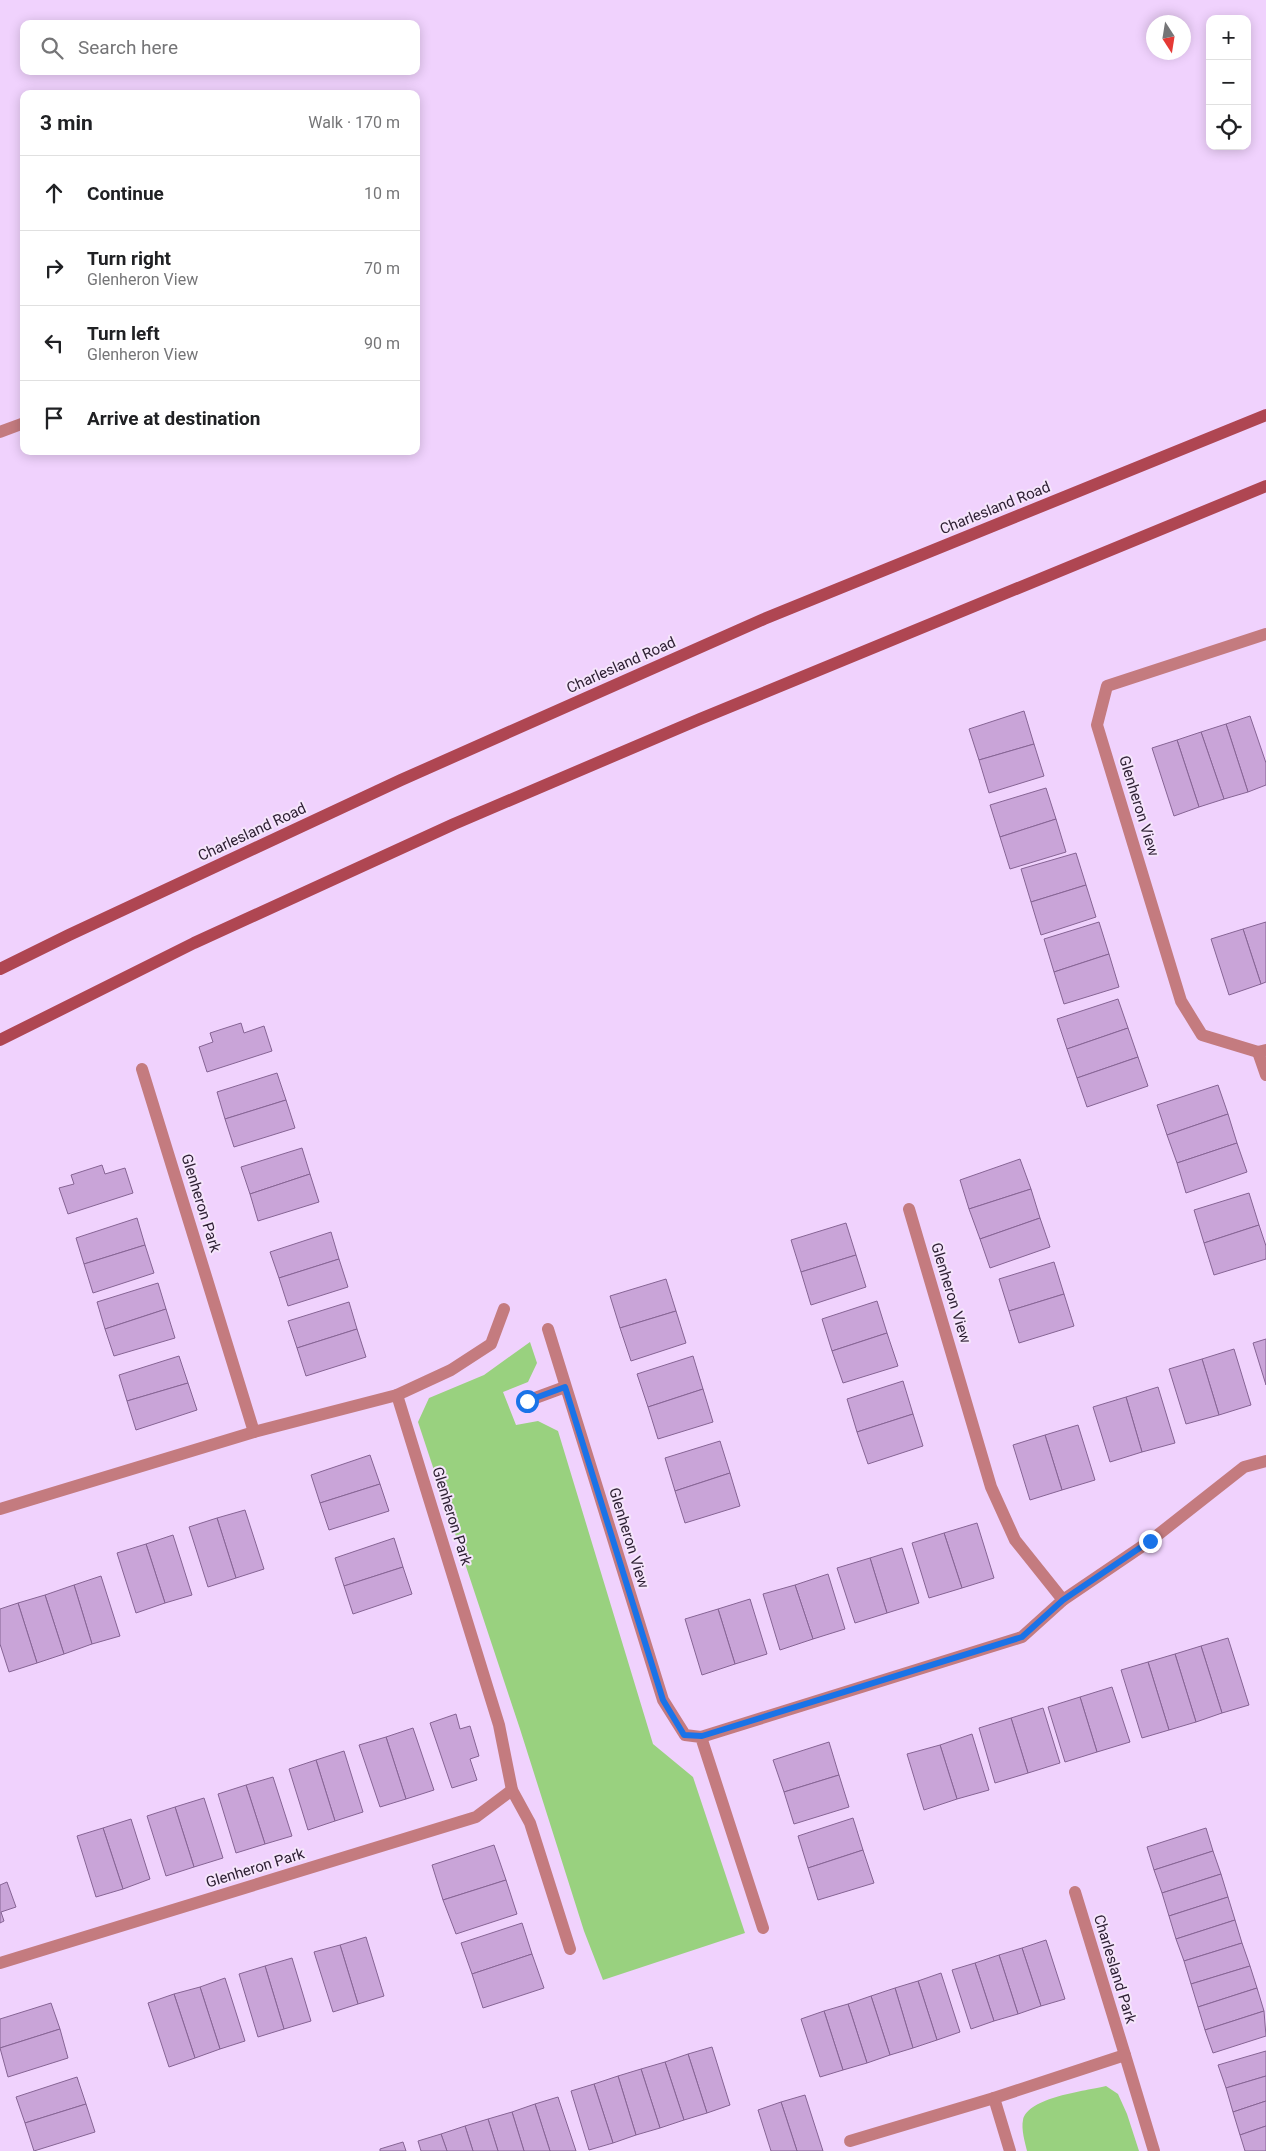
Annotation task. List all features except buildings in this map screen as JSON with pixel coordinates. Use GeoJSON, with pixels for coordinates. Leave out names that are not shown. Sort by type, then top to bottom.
{"type":"FeatureCollection","features":[{"type":"Feature","properties":{"kind":"main road","name":"Charlesland Road"},"geometry":{"type":"LineString","coordinates":[[0,970],[78,931],[401,780],[764,619],[1266,415]]}},
{"type":"Feature","properties":{"kind":"main road"},"geometry":{"type":"LineString","coordinates":[[0,1040],[194,944],[454,824],[700,719],[1266,486]]}},
{"type":"Feature","properties":{"kind":"street"},"geometry":{"type":"LineString","coordinates":[[0,432],[20,424]]}},
{"type":"Feature","properties":{"kind":"street","name":"Glenheron View"},"geometry":{"type":"LineString","coordinates":[[1266,634],[1107,686],[1096,725],[1181,1001],[1202,1035],[1262,1051],[1266,1075]]}},
{"type":"Feature","properties":{"kind":"street","name":"Glenheron Park"},"geometry":{"type":"LineString","coordinates":[[142,1069],[254,1432]]}},
{"type":"Feature","properties":{"kind":"street","name":"Glenheron View"},"geometry":{"type":"LineString","coordinates":[[909,1210],[991,1488],[1015,1540],[1063,1600]]}},
{"type":"Feature","properties":{"kind":"street"},"geometry":{"type":"LineString","coordinates":[[0,1509],[254,1432],[397,1395],[451,1370],[491,1344],[504,1309]]}},
{"type":"Feature","properties":{"kind":"street","name":"Glenheron View"},"geometry":{"type":"LineString","coordinates":[[548,1329],[663,1700],[684,1735],[702,1736]]}},
{"type":"Feature","properties":{"kind":"street"},"geometry":{"type":"LineString","coordinates":[[527,1401],[565,1387]]}},
{"type":"Feature","properties":{"kind":"street","name":"Glenheron Park"},"geometry":{"type":"LineString","coordinates":[[397,1395],[499,1725],[512,1790],[530,1823],[570,1949]]}},
{"type":"Feature","properties":{"kind":"street"},"geometry":{"type":"LineString","coordinates":[[763,1928],[702,1736],[1022,1637],[1063,1600],[1150,1541],[1244,1467],[1266,1461]]}},
{"type":"Feature","properties":{"kind":"street","name":"Glenheron Park"},"geometry":{"type":"LineString","coordinates":[[0,1963],[476,1816],[512,1790]]}},
{"type":"Feature","properties":{"kind":"street","name":"Charlesland Park"},"geometry":{"type":"LineString","coordinates":[[1075,1892],[1154,2151]]}},
{"type":"Feature","properties":{"kind":"street"},"geometry":{"type":"LineString","coordinates":[[850,2142],[1125,2055]]}},
{"type":"Feature","properties":{"kind":"street"},"geometry":{"type":"LineString","coordinates":[[994,2098],[1010,2151]]}},
{"type":"Feature","properties":{"kind":"green space"},"geometry":{"type":"Polygon","coordinates":[[[530,1342],[537,1363],[528,1382],[503,1392],[516,1425],[538,1421],[558,1431],[653,1744],[693,1777],[745,1933],[603,1980],[584,1931],[520,1729],[418,1422],[429,1398],[484,1375],[530,1342]]]}},
{"type":"Feature","properties":{"kind":"green space"},"geometry":{"type":"Polygon","coordinates":[[[1106,2086],[1118,2094],[1127,2114],[1139,2151],[1027,2151],[1023,2120],[1027,2112],[1046,2100],[1106,2086]]]}},
{"type":"Feature","properties":{"kind":"route"},"geometry":{"type":"LineString","coordinates":[[527,1401],[565,1387],[663,1700],[684,1735],[702,1736],[1022,1637],[1063,1600],[1150,1541]]}}]}
